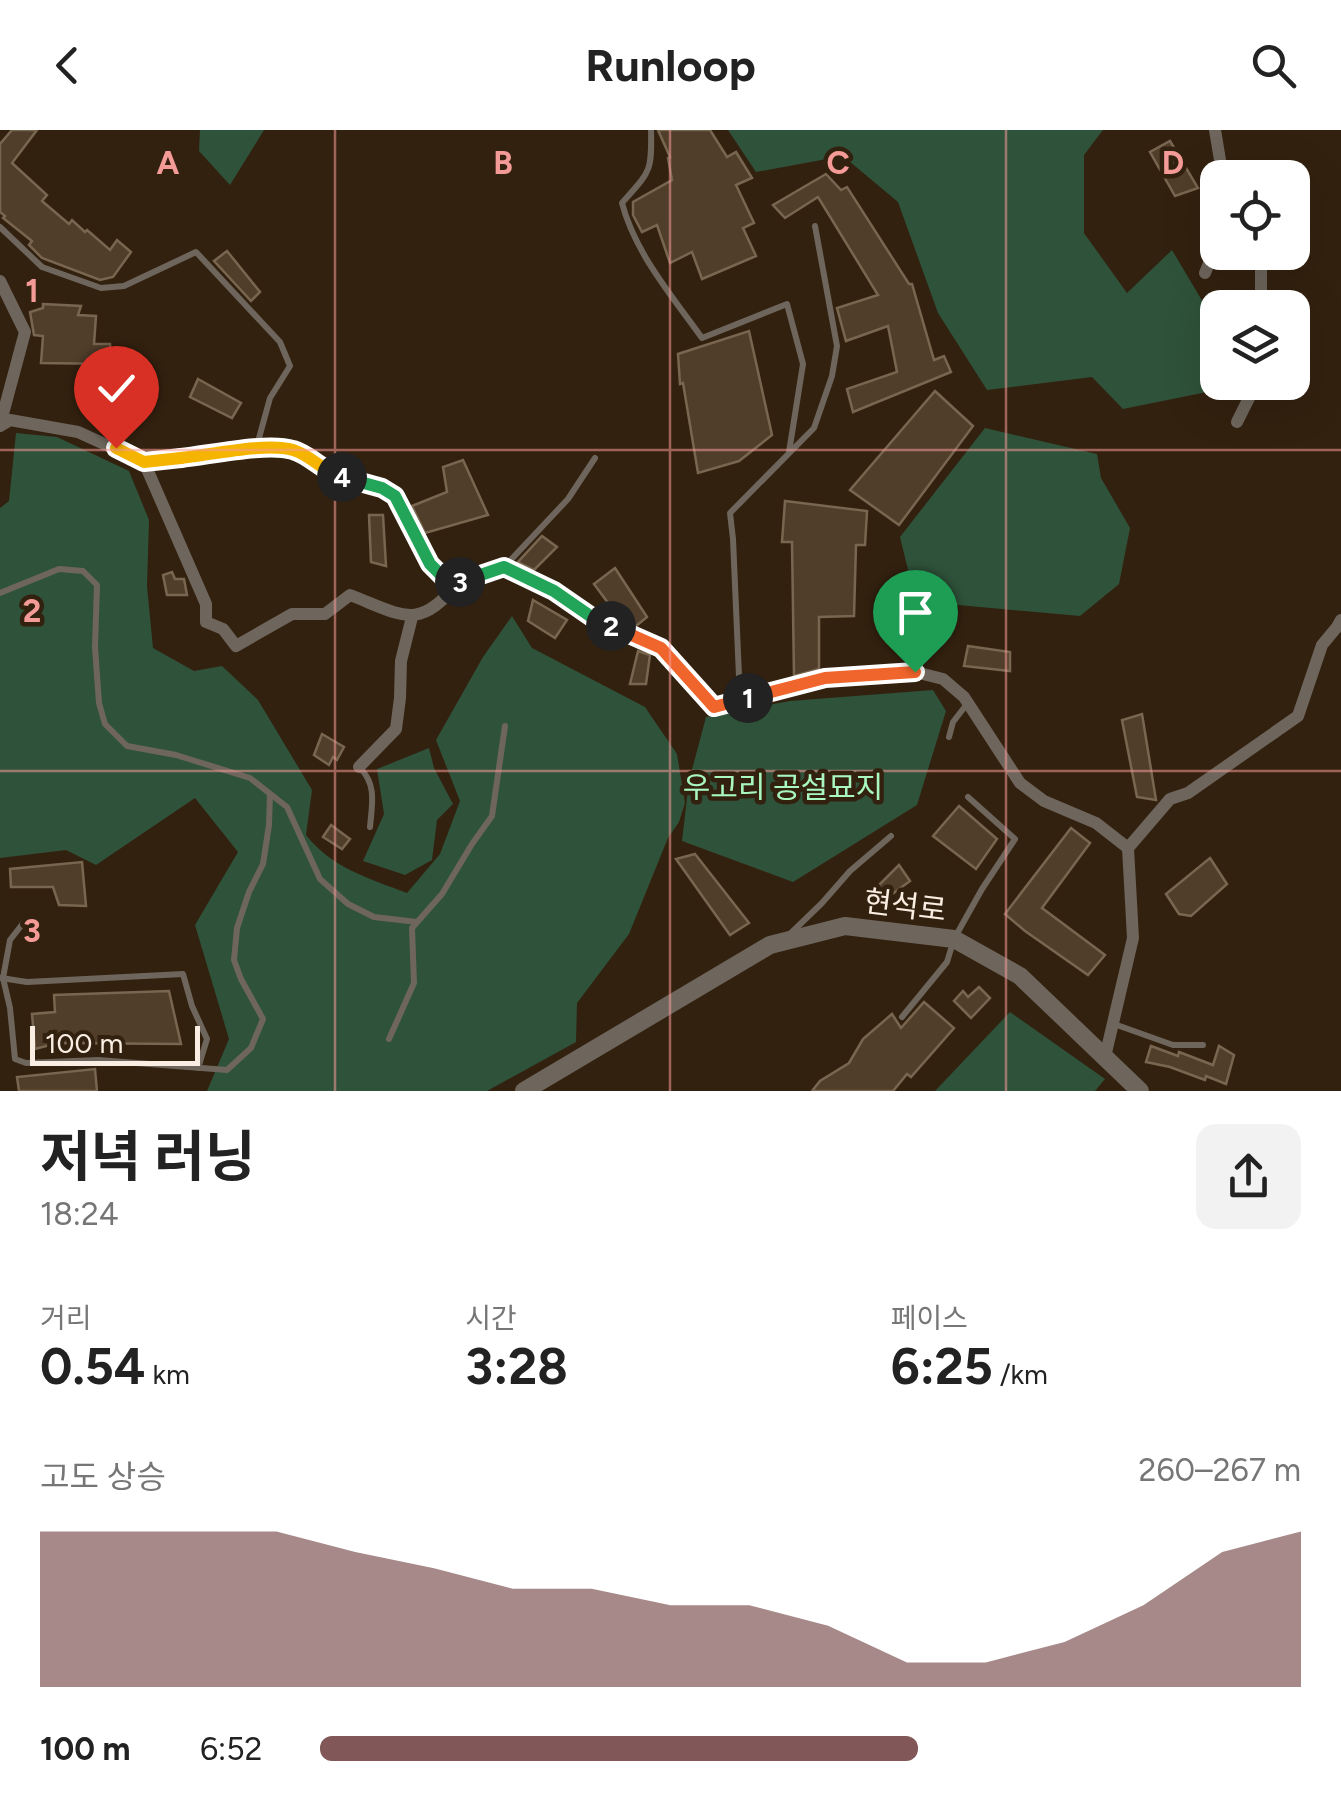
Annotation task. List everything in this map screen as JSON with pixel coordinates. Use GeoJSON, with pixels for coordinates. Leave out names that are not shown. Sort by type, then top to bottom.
{"type":"FeatureCollection","features":[{"type":"Feature","properties":{"kind":"street"},"geometry":{"type":"LineString","coordinates":[[1216,130],[1220,160]]}},
{"type":"Feature","properties":{"kind":"street"},"geometry":{"type":"LineString","coordinates":[[0,281],[25,332],[0,425]]}},
{"type":"Feature","properties":{"kind":"street"},"geometry":{"type":"LineString","coordinates":[[1237,422],[1248,400]]}},
{"type":"Feature","properties":{"kind":"street"},"geometry":{"type":"LineString","coordinates":[[0,425],[10,420],[78,432],[144,462],[279,447],[298,451],[332,474],[382,488],[395,496],[430,564],[444,578],[458,583]]}},
{"type":"Feature","properties":{"kind":"street"},"geometry":{"type":"LineString","coordinates":[[144,462],[206,604],[206,622],[223,629],[236,646],[292,614],[325,614],[350,595],[412,617],[442,602],[458,583],[504,567],[554,591],[596,620],[661,648],[714,707],[825,678],[915,672],[943,679],[968,703],[1020,783],[1044,801],[1096,823],[1128,848]]}},
{"type":"Feature","properties":{"kind":"street"},"geometry":{"type":"LineString","coordinates":[[359,767],[396,729],[401,661],[412,617]]}},
{"type":"Feature","properties":{"kind":"street"},"geometry":{"type":"LineString","coordinates":[[1105,1057],[1133,938],[1128,848],[1170,799],[1188,793],[1298,716],[1322,645],[1341,620]]}},
{"type":"Feature","properties":{"kind":"street","name":"현석로"},"geometry":{"type":"LineString","coordinates":[[527,1090],[770,945],[845,926],[954,939],[1020,976],[1105,1057],[1129,1087]]}},
{"type":"Feature","properties":{"kind":"lane"},"geometry":{"type":"LineString","coordinates":[[650,130],[652,158],[648,173],[622,202],[628,224],[642,252],[702,338],[786,304],[803,364],[789,454]]}},
{"type":"Feature","properties":{"kind":"lane"},"geometry":{"type":"LineString","coordinates":[[740,700],[730,513],[814,428],[832,376],[837,346],[815,226]]}},
{"type":"Feature","properties":{"kind":"lane"},"geometry":{"type":"LineString","coordinates":[[0,227],[42,267],[101,288],[124,286],[196,252],[280,342],[290,366],[270,398],[256,449]]}},
{"type":"Feature","properties":{"kind":"lane"},"geometry":{"type":"LineString","coordinates":[[504,567],[568,499],[595,458]]}},
{"type":"Feature","properties":{"kind":"lane"},"geometry":{"type":"LineString","coordinates":[[0,593],[59,569],[84,571],[97,585],[98,703],[105,724],[127,746],[176,755],[250,778],[288,807],[320,879],[348,904],[374,917],[417,922]]}},
{"type":"Feature","properties":{"kind":"lane"},"geometry":{"type":"LineString","coordinates":[[949,737],[953,722],[968,703]]}},
{"type":"Feature","properties":{"kind":"lane"},"geometry":{"type":"LineString","coordinates":[[389,1039],[414,983],[412,928],[442,894],[492,816],[505,726]]}},
{"type":"Feature","properties":{"kind":"lane"},"geometry":{"type":"LineString","coordinates":[[359,767],[369,777],[373,789],[370,827]]}},
{"type":"Feature","properties":{"kind":"lane"},"geometry":{"type":"LineString","coordinates":[[24,922],[10,940],[1,978],[10,1008],[15,1059],[26,1064],[98,1060],[227,1070],[251,1048],[262,1018],[234,960],[237,928],[263,864],[270,794]]}},
{"type":"Feature","properties":{"kind":"lane"},"geometry":{"type":"LineString","coordinates":[[902,1016],[947,962],[954,939],[982,888],[1015,839],[968,797]]}},
{"type":"Feature","properties":{"kind":"lane"},"geometry":{"type":"LineString","coordinates":[[782,941],[891,836]]}},
{"type":"Feature","properties":{"kind":"lane"},"geometry":{"type":"LineString","coordinates":[[1,978],[28,982],[183,974],[207,1039],[198,1068]]}},
{"type":"Feature","properties":{"kind":"lane"},"geometry":{"type":"LineString","coordinates":[[1113,1024],[1173,1046],[1203,1045]]}},
{"type":"Feature","properties":{"kind":"green space"},"geometry":{"type":"Polygon","coordinates":[[[200,130],[264,130],[230,185],[199,151],[200,130]]]}},
{"type":"Feature","properties":{"kind":"green space"},"geometry":{"type":"Polygon","coordinates":[[[728,130],[1103,130],[1084,155],[1084,233],[1127,293],[1172,250],[1200,297],[1200,393],[1123,409],[1092,377],[987,390],[938,313],[898,202],[843,156],[756,172],[728,130]]]}},
{"type":"Feature","properties":{"kind":"green space"},"geometry":{"type":"Polygon","coordinates":[[[985,428],[1097,454],[1101,478],[1130,528],[1119,584],[1080,616],[936,603],[910,578],[900,537],[985,428]]]}},
{"type":"Feature","properties":{"kind":"green space"},"geometry":{"type":"Polygon","coordinates":[[[16,433],[57,437],[129,471],[149,520],[147,586],[153,648],[194,671],[222,666],[258,700],[312,790],[306,835],[327,856],[365,877],[407,893],[440,854],[460,801],[436,740],[483,657],[512,616],[532,648],[645,707],[677,754],[685,803],[629,934],[577,1003],[576,1042],[487,1091],[207,1091],[229,1039],[195,925],[238,852],[195,798],[96,865],[66,850],[0,858],[0,508],[9,501],[16,433]]]}},
{"type":"Feature","properties":{"kind":"green space","name":"우고리 공설묘지"},"geometry":{"type":"Polygon","coordinates":[[[933,690],[946,711],[917,805],[793,882],[682,841],[689,781],[706,717],[790,701],[933,690]]]}},
{"type":"Feature","properties":{"kind":"green space"},"geometry":{"type":"Polygon","coordinates":[[[429,748],[434,768],[453,804],[437,820],[432,860],[405,875],[363,861],[384,814],[377,769],[429,748]]]}},
{"type":"Feature","properties":{"kind":"green space"},"geometry":{"type":"Polygon","coordinates":[[[1010,1012],[1105,1079],[1095,1091],[935,1091],[1010,1012]]]}},
{"type":"Feature","properties":{"kind":"building"},"geometry":{"type":"Polygon","coordinates":[[[12,130],[37,130],[12,163],[47,195],[42,201],[110,250],[117,240],[131,252],[113,277],[100,280],[42,258],[29,245],[32,241],[3,218],[0,144],[12,130]]]}},
{"type":"Feature","properties":{"kind":"building"},"geometry":{"type":"Polygon","coordinates":[[[658,130],[710,130],[727,157],[736,152],[752,178],[736,185],[754,223],[743,228],[756,256],[702,279],[692,252],[670,263],[657,225],[642,232],[633,215],[633,202],[672,180],[670,157],[658,130]]]}},
{"type":"Feature","properties":{"kind":"building"},"geometry":{"type":"Polygon","coordinates":[[[1170,141],[1198,188],[1175,196],[1150,152],[1170,141]]]}},
{"type":"Feature","properties":{"kind":"building"},"geometry":{"type":"Polygon","coordinates":[[[826,174],[841,190],[847,187],[912,284],[934,360],[944,356],[951,372],[853,412],[847,389],[897,372],[888,326],[846,341],[837,308],[878,295],[818,197],[785,218],[773,205],[826,174]]]}},
{"type":"Feature","properties":{"kind":"building"},"geometry":{"type":"Polygon","coordinates":[[[227,251],[260,292],[251,301],[214,261],[227,251]]]}},
{"type":"Feature","properties":{"kind":"building"},"geometry":{"type":"Polygon","coordinates":[[[43,304],[81,306],[78,315],[96,316],[94,344],[110,344],[112,364],[41,363],[43,336],[34,335],[30,312],[43,308],[43,304]]]}},
{"type":"Feature","properties":{"kind":"building"},"geometry":{"type":"Polygon","coordinates":[[[749,331],[772,435],[739,461],[698,473],[678,354],[749,331]]]}},
{"type":"Feature","properties":{"kind":"building"},"geometry":{"type":"Polygon","coordinates":[[[198,379],[241,403],[232,418],[190,397],[198,379]]]}},
{"type":"Feature","properties":{"kind":"building"},"geometry":{"type":"Polygon","coordinates":[[[935,391],[973,426],[899,525],[850,490],[935,391]]]}},
{"type":"Feature","properties":{"kind":"building"},"geometry":{"type":"Polygon","coordinates":[[[463,460],[488,515],[425,533],[412,506],[447,492],[443,467],[463,460]]]}},
{"type":"Feature","properties":{"kind":"building"},"geometry":{"type":"Polygon","coordinates":[[[785,501],[867,511],[865,545],[856,545],[854,616],[819,617],[819,669],[794,676],[792,542],[782,542],[785,501]]]}},
{"type":"Feature","properties":{"kind":"building"},"geometry":{"type":"Polygon","coordinates":[[[369,515],[383,515],[386,566],[371,562],[369,515]]]}},
{"type":"Feature","properties":{"kind":"building"},"geometry":{"type":"Polygon","coordinates":[[[542,536],[557,547],[534,570],[518,562],[542,536]]]}},
{"type":"Feature","properties":{"kind":"building"},"geometry":{"type":"Polygon","coordinates":[[[615,568],[647,617],[636,626],[620,619],[594,584],[615,568]]]}},
{"type":"Feature","properties":{"kind":"building"},"geometry":{"type":"Polygon","coordinates":[[[172,572],[175,579],[184,579],[187,595],[167,595],[163,575],[172,572]]]}},
{"type":"Feature","properties":{"kind":"building"},"geometry":{"type":"Polygon","coordinates":[[[533,600],[567,620],[555,638],[528,621],[533,600]]]}},
{"type":"Feature","properties":{"kind":"building"},"geometry":{"type":"Polygon","coordinates":[[[968,646],[1010,652],[1010,671],[964,666],[968,646]]]}},
{"type":"Feature","properties":{"kind":"building"},"geometry":{"type":"Polygon","coordinates":[[[638,651],[650,655],[646,684],[630,684],[638,651]]]}},
{"type":"Feature","properties":{"kind":"building"},"geometry":{"type":"Polygon","coordinates":[[[1142,714],[1156,800],[1137,797],[1122,720],[1142,714]]]}},
{"type":"Feature","properties":{"kind":"building"},"geometry":{"type":"Polygon","coordinates":[[[322,734],[344,747],[329,765],[314,755],[322,734]]]}},
{"type":"Feature","properties":{"kind":"building"},"geometry":{"type":"Polygon","coordinates":[[[959,806],[997,839],[976,869],[933,836],[959,806]]]}},
{"type":"Feature","properties":{"kind":"building"},"geometry":{"type":"Polygon","coordinates":[[[331,825],[350,839],[342,849],[323,837],[331,825]]]}},
{"type":"Feature","properties":{"kind":"building"},"geometry":{"type":"Polygon","coordinates":[[[1071,828],[1090,843],[1042,908],[1105,955],[1088,975],[1005,914],[1071,828]]]}},
{"type":"Feature","properties":{"kind":"building"},"geometry":{"type":"Polygon","coordinates":[[[695,854],[749,923],[730,935],[676,859],[695,854]]]}},
{"type":"Feature","properties":{"kind":"building"},"geometry":{"type":"Polygon","coordinates":[[[1210,858],[1227,884],[1191,916],[1179,914],[1166,894],[1210,858]]]}},
{"type":"Feature","properties":{"kind":"building"},"geometry":{"type":"Polygon","coordinates":[[[82,862],[86,906],[59,905],[53,887],[11,887],[10,869],[82,862]]]}},
{"type":"Feature","properties":{"kind":"building"},"geometry":{"type":"Polygon","coordinates":[[[899,865],[910,881],[887,898],[874,890],[899,865]]]}},
{"type":"Feature","properties":{"kind":"building"},"geometry":{"type":"Polygon","coordinates":[[[979,987],[990,998],[971,1018],[954,1001],[963,991],[968,997],[979,987]]]}},
{"type":"Feature","properties":{"kind":"building"},"geometry":{"type":"Polygon","coordinates":[[[169,991],[181,1044],[58,1043],[35,1049],[32,1014],[55,1012],[54,995],[169,991]]]}},
{"type":"Feature","properties":{"kind":"building"},"geometry":{"type":"Polygon","coordinates":[[[924,1002],[954,1028],[911,1077],[907,1074],[893,1091],[812,1091],[820,1081],[849,1063],[863,1039],[892,1014],[901,1028],[924,1002]]]}},
{"type":"Feature","properties":{"kind":"building"},"geometry":{"type":"Polygon","coordinates":[[[1151,1046],[1213,1065],[1219,1046],[1234,1055],[1226,1084],[1146,1062],[1151,1046]]]}},
{"type":"Feature","properties":{"kind":"building"},"geometry":{"type":"Polygon","coordinates":[[[95,1069],[97,1091],[19,1091],[17,1077],[95,1069]]]}},
{"type":"Feature","properties":{"kind":"route"},"geometry":{"type":"LineString","coordinates":[[116,448],[144,462],[279,447],[298,451],[332,474],[382,488],[395,496],[430,564],[444,578],[458,583],[504,567],[554,591],[596,620],[661,648],[714,707],[825,678],[915,672]]}}]}
